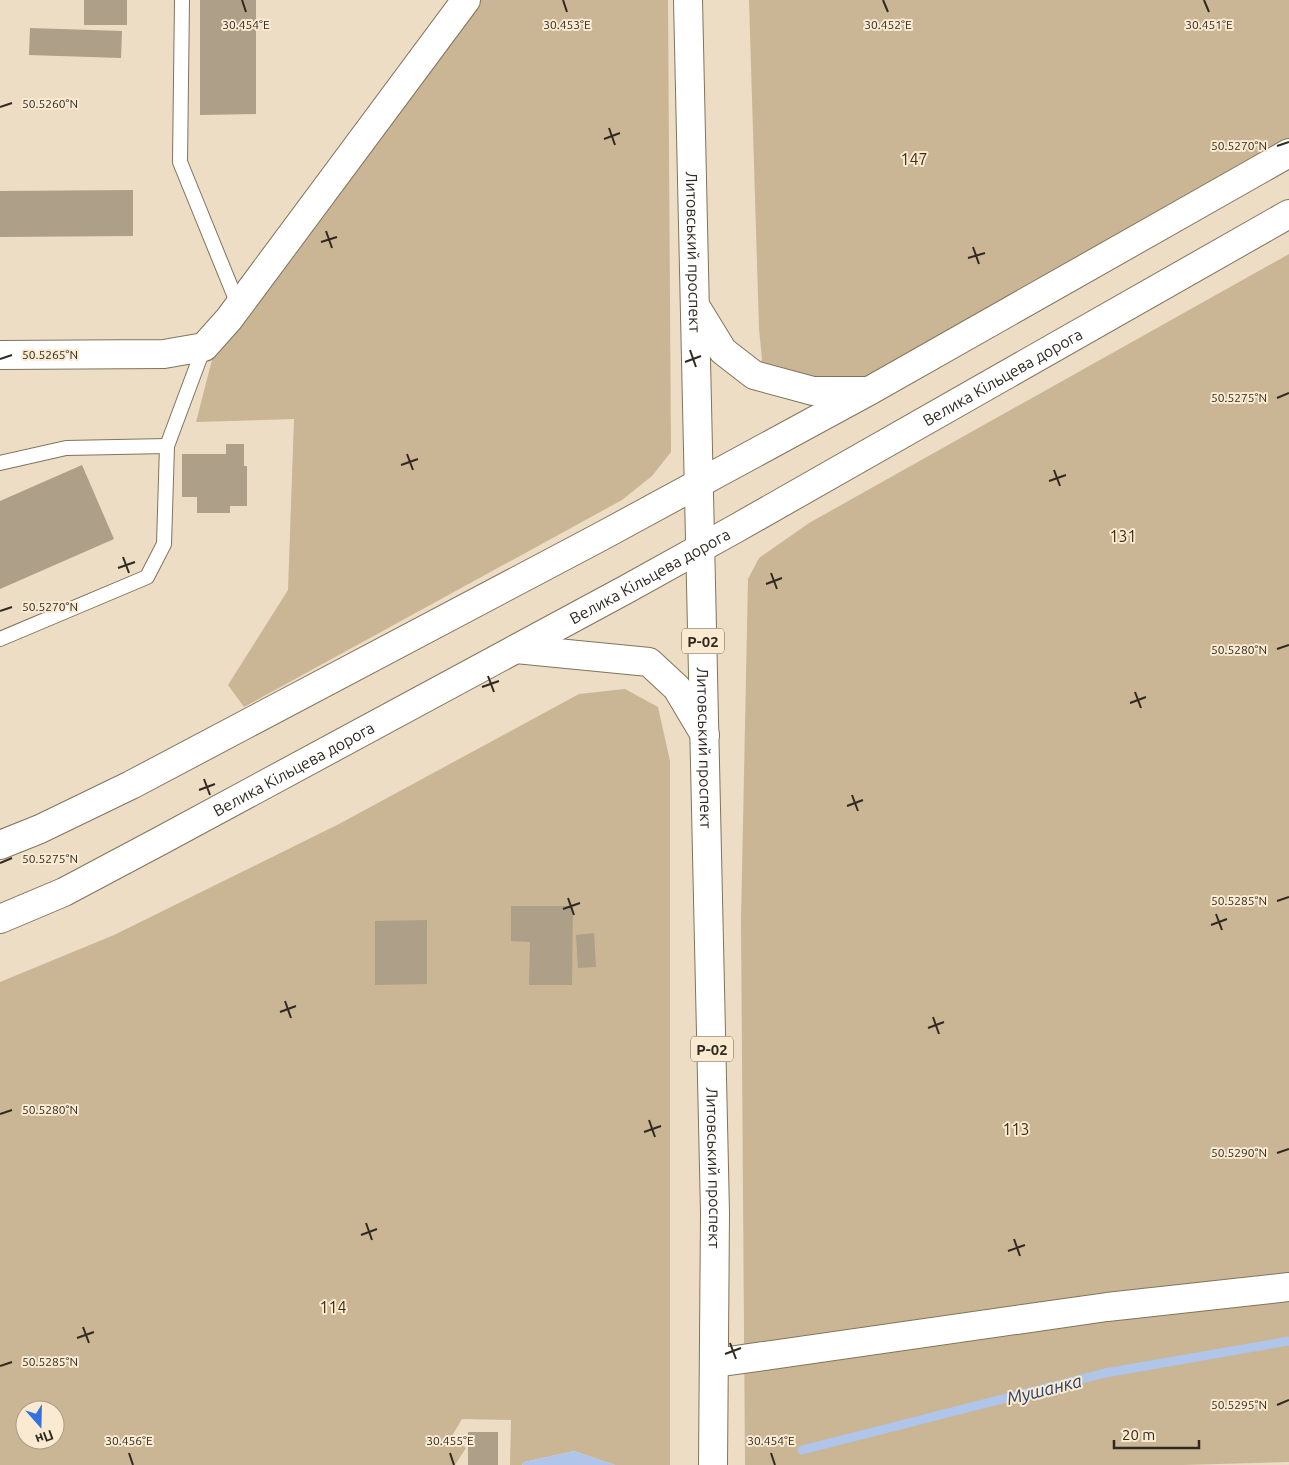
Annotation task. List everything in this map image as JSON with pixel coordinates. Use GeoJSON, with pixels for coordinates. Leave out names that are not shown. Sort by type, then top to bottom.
{"type":"FeatureCollection","features":[{"type":"Feature","properties":{"kind":"main road"},"geometry":{"type":"LineString","coordinates":[[0,355],[164,354],[204,347],[239,306],[466,0]]}},
{"type":"Feature","properties":{"kind":"main road","name":"Литовський проспект"},"geometry":{"type":"LineString","coordinates":[[688,0],[715,1203],[714,1465]]}},
{"type":"Feature","properties":{"kind":"main road"},"geometry":{"type":"LineString","coordinates":[[0,845],[40,829],[131,785],[699,483],[869,391],[1289,153]]}},
{"type":"Feature","properties":{"kind":"main road","name":"Велика Кільцева дорога"},"geometry":{"type":"LineString","coordinates":[[0,920],[73,887],[701,548],[1289,214]]}},
{"type":"Feature","properties":{"kind":"main road"},"geometry":{"type":"LineString","coordinates":[[695,305],[723,351],[754,375],[813,391],[869,391]]}},
{"type":"Feature","properties":{"kind":"main road"},"geometry":{"type":"LineString","coordinates":[[516,648],[649,662],[677,688],[705,735]]}},
{"type":"Feature","properties":{"kind":"main road"},"geometry":{"type":"LineString","coordinates":[[715,1364],[1107,1307],[1289,1287]]}},
{"type":"Feature","properties":{"kind":"lane"},"geometry":{"type":"LineString","coordinates":[[182,0],[180,162],[239,306]]}},
{"type":"Feature","properties":{"kind":"lane"},"geometry":{"type":"LineString","coordinates":[[0,639],[147,577],[164,544],[167,446],[204,347]]}},
{"type":"Feature","properties":{"kind":"lane"},"geometry":{"type":"LineString","coordinates":[[0,463],[66,448],[167,446]]}},
{"type":"Feature","properties":{"kind":"green space"},"geometry":{"type":"Polygon","coordinates":[[[480,0],[668,0],[671,452],[652,476],[622,500],[244,707],[228,685],[288,590],[294,419],[196,422],[213,356],[480,0]]]}},
{"type":"Feature","properties":{"kind":"green space","name":"147"},"geometry":{"type":"Polygon","coordinates":[[[749,0],[1289,0],[1289,153],[869,391],[754,375],[762,359],[759,329],[749,0]]]}},
{"type":"Feature","properties":{"kind":"green space","name":"113"},"geometry":{"type":"Polygon","coordinates":[[[1289,254],[1289,1462],[1183,1465],[745,1465],[741,921],[748,579],[759,558],[809,523],[1289,254]]]}},
{"type":"Feature","properties":{"kind":"green space","name":"114"},"geometry":{"type":"Polygon","coordinates":[[[625,689],[658,707],[670,761],[670,1465],[615,1465],[574,1451],[524,1462],[522,1465],[510,1465],[511,1420],[462,1419],[452,1436],[466,1448],[455,1465],[0,1465],[0,982],[114,935],[339,824],[579,694],[625,689]]]}},
{"type":"Feature","properties":{"kind":"water"},"geometry":{"type":"Polygon","coordinates":[[[574,1451],[615,1465],[522,1465],[524,1462],[574,1451]]]}},
{"type":"Feature","properties":{"kind":"building"},"geometry":{"type":"Polygon","coordinates":[[[84,0],[127,0],[127,25],[84,25],[84,0]]]}},
{"type":"Feature","properties":{"kind":"building"},"geometry":{"type":"Polygon","coordinates":[[[200,0],[256,0],[256,114],[200,115],[200,0]]]}},
{"type":"Feature","properties":{"kind":"building"},"geometry":{"type":"Polygon","coordinates":[[[30,28],[122,31],[121,58],[29,55],[30,28]]]}},
{"type":"Feature","properties":{"kind":"building"},"geometry":{"type":"Polygon","coordinates":[[[133,190],[133,236],[0,237],[0,191],[133,190]]]}},
{"type":"Feature","properties":{"kind":"building"},"geometry":{"type":"Polygon","coordinates":[[[226,444],[244,444],[244,466],[247,466],[247,506],[230,506],[230,513],[197,513],[197,497],[182,497],[182,454],[226,454],[226,444]]]}},
{"type":"Feature","properties":{"kind":"building"},"geometry":{"type":"Polygon","coordinates":[[[82,465],[114,539],[0,589],[0,501],[82,465]]]}},
{"type":"Feature","properties":{"kind":"building"},"geometry":{"type":"Polygon","coordinates":[[[511,906],[573,906],[572,985],[529,985],[530,942],[511,941],[511,906]]]}},
{"type":"Feature","properties":{"kind":"building"},"geometry":{"type":"Polygon","coordinates":[[[427,920],[427,984],[375,985],[375,921],[427,920]]]}},
{"type":"Feature","properties":{"kind":"building"},"geometry":{"type":"Polygon","coordinates":[[[594,933],[596,967],[578,968],[576,935],[594,933]]]}},
{"type":"Feature","properties":{"kind":"building"},"geometry":{"type":"Polygon","coordinates":[[[468,1432],[498,1432],[498,1465],[468,1465],[468,1432]]]}},
{"type":"Feature","properties":{"kind":"waterway","name":"Мушанка"},"geometry":{"type":"LineString","coordinates":[[802,1450],[1105,1373],[1289,1341]]}},
{"type":"Feature","properties":{"kind":"park label","name":"131"},"geometry":{"type":"Point","coordinates":[1123,536]}}]}
